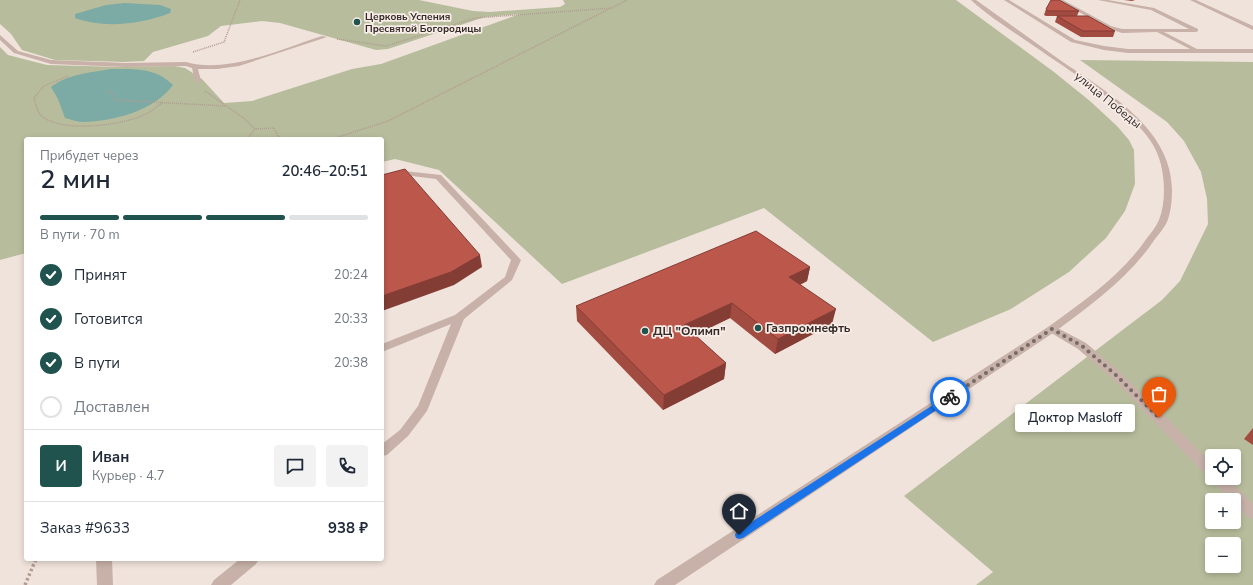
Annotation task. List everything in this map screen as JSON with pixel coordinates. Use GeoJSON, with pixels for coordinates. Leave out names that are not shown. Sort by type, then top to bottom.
{"type":"FeatureCollection","features":[{"type":"Feature","properties":{"kind":"street","name":"улица Победы"},"geometry":{"type":"LineString","coordinates":[[662,585],[1052,329],[1116,280],[1147,246],[1164,218],[1169,185],[1162,154],[1141,126],[1114,102],[973,0]]}},
{"type":"Feature","properties":{"kind":"street"},"geometry":{"type":"LineString","coordinates":[[1006,0],[1039,18],[1074,41],[1090,45],[1128,51],[1253,51]]}},
{"type":"Feature","properties":{"kind":"street"},"geometry":{"type":"LineString","coordinates":[[1060,0],[1109,27],[1122,30],[1196,30],[1152,9],[1100,0]]}},
{"type":"Feature","properties":{"kind":"street"},"geometry":{"type":"LineString","coordinates":[[1192,0],[1253,28]]}},
{"type":"Feature","properties":{"kind":"street"},"geometry":{"type":"LineString","coordinates":[[1039,18],[1047,18]]}},
{"type":"Feature","properties":{"kind":"street"},"geometry":{"type":"LineString","coordinates":[[1078,19],[1094,19]]}},
{"type":"Feature","properties":{"kind":"street"},"geometry":{"type":"LineString","coordinates":[[1158,31],[1197,51]]}},
{"type":"Feature","properties":{"kind":"street"},"geometry":{"type":"LineString","coordinates":[[0,37],[16,52],[51,62],[125,65],[186,64],[217,67],[239,64],[324,38]]}},
{"type":"Feature","properties":{"kind":"street"},"geometry":{"type":"LineString","coordinates":[[195,66],[198,81]]}},
{"type":"Feature","properties":{"kind":"street"},"geometry":{"type":"LineString","coordinates":[[384,178],[404,173],[438,177],[516,260],[509,278],[459,317],[384,347]]}},
{"type":"Feature","properties":{"kind":"street"},"geometry":{"type":"LineString","coordinates":[[384,450],[404,433],[423,408],[459,317]]}},
{"type":"Feature","properties":{"kind":"street"},"geometry":{"type":"LineString","coordinates":[[1052,329],[1082,346],[1116,375],[1205,465]]}},
{"type":"Feature","properties":{"kind":"street"},"geometry":{"type":"LineString","coordinates":[[1225,485],[1253,513]]}},
{"type":"Feature","properties":{"kind":"street"},"geometry":{"type":"LineString","coordinates":[[104,561],[105,585]]}},
{"type":"Feature","properties":{"kind":"street"},"geometry":{"type":"LineString","coordinates":[[219,585],[249,561]]}},
{"type":"Feature","properties":{"kind":"path"},"geometry":{"type":"LineString","coordinates":[[186,64],[176,61],[179,57],[224,42],[232,26],[233,16],[240,0]]}},
{"type":"Feature","properties":{"kind":"path"},"geometry":{"type":"LineString","coordinates":[[338,137],[388,121],[627,0]]}},
{"type":"Feature","properties":{"kind":"path"},"geometry":{"type":"LineString","coordinates":[[324,38],[386,46],[475,18],[612,8]]}},
{"type":"Feature","properties":{"kind":"path"},"geometry":{"type":"LineString","coordinates":[[73,74],[44,86],[34,98],[38,111],[42,117],[54,123],[66,125],[103,124],[122,121],[144,114],[162,103]]}},
{"type":"Feature","properties":{"kind":"path"},"geometry":{"type":"LineString","coordinates":[[198,81],[207,92],[255,129],[274,128],[279,137]]}},
{"type":"Feature","properties":{"kind":"path"},"geometry":{"type":"LineString","coordinates":[[107,91],[112,93],[115,100],[226,106]]}},
{"type":"Feature","properties":{"kind":"path"},"geometry":{"type":"LineString","coordinates":[[249,137],[255,129]]}},
{"type":"Feature","properties":{"kind":"path"},"geometry":{"type":"LineString","coordinates":[[25,585],[35,561]]}},
{"type":"Feature","properties":{"kind":"green space"},"geometry":{"type":"Polygon","coordinates":[[[0,0],[419,0],[473,11],[490,12],[560,7],[565,4],[563,0],[956,0],[1054,72],[1090,101],[1117,126],[1129,140],[1134,150],[1135,184],[1125,211],[1106,238],[1069,272],[1011,309],[933,342],[764,208],[562,284],[439,170],[395,159],[384,162],[384,137],[24,137],[24,254],[0,260],[0,47],[8,55],[47,65],[120,67],[174,66],[185,68],[202,79],[224,103],[252,101],[352,69],[381,64],[520,14],[485,17],[388,49],[376,50],[280,23],[262,21],[221,26],[208,36],[153,52],[144,61],[124,62],[55,60],[22,50],[11,34],[0,24],[0,0]]]}},
{"type":"Feature","properties":{"kind":"green space"},"geometry":{"type":"Polygon","coordinates":[[[1080,60],[1253,62],[1253,585],[976,585],[993,572],[904,496],[1162,300],[1180,281],[1208,224],[1207,199],[1201,172],[1184,141],[1167,122],[1080,60]]]}},
{"type":"Feature","properties":{"kind":"water"},"geometry":{"type":"Polygon","coordinates":[[[125,3],[160,5],[171,9],[170,13],[159,17],[123,24],[99,23],[75,18],[75,14],[106,5],[125,3]]]}},
{"type":"Feature","properties":{"kind":"water"},"geometry":{"type":"Polygon","coordinates":[[[110,69],[144,70],[159,75],[173,85],[155,102],[120,117],[83,122],[65,118],[58,99],[51,87],[64,79],[110,69]]]}},
{"type":"Feature","properties":{"kind":"building"},"geometry":{"type":"Polygon","coordinates":[[[1051,0],[1059,0],[1079,11],[1048,11],[1046,9],[1051,0]]]}},
{"type":"Feature","properties":{"kind":"building"},"geometry":{"type":"Polygon","coordinates":[[[1057,16],[1088,16],[1115,31],[1083,31],[1057,16]]]}},
{"type":"Feature","properties":{"kind":"building"},"geometry":{"type":"Polygon","coordinates":[[[405,169],[480,255],[451,272],[384,295],[384,174],[405,169]]]}},
{"type":"Feature","properties":{"kind":"building","name":"ДЦ \"Олимп\""},"geometry":{"type":"Polygon","coordinates":[[[756,231],[810,267],[789,277],[836,309],[778,339],[732,303],[684,325],[726,363],[664,395],[576,306],[756,231]]]}},
{"type":"Feature","properties":{"kind":"way so far"},"geometry":{"type":"LineString","coordinates":[[950,397],[1052,329],[1082,346],[1116,375],[1159,418]]}},
{"type":"Feature","properties":{"kind":"place","name":"Церковь Успения Пресвятой Богородицы"},"geometry":{"type":"Point","coordinates":[357,22]}},
{"type":"Feature","properties":{"kind":"place","name":"Газпромнефть"},"geometry":{"type":"Point","coordinates":[758,328]}},
{"type":"Feature","properties":{"kind":"place","name":"ДЦ \"Олимп\""},"geometry":{"type":"Point","coordinates":[645,331]}},
{"type":"Feature","properties":{"kind":"place","name":"Доктор Masloff"},"geometry":{"type":"Point","coordinates":[1159,418]}},
{"type":"Feature","properties":{"kind":"route"},"geometry":{"type":"LineString","coordinates":[[739,535],[950,397]]}}]}
